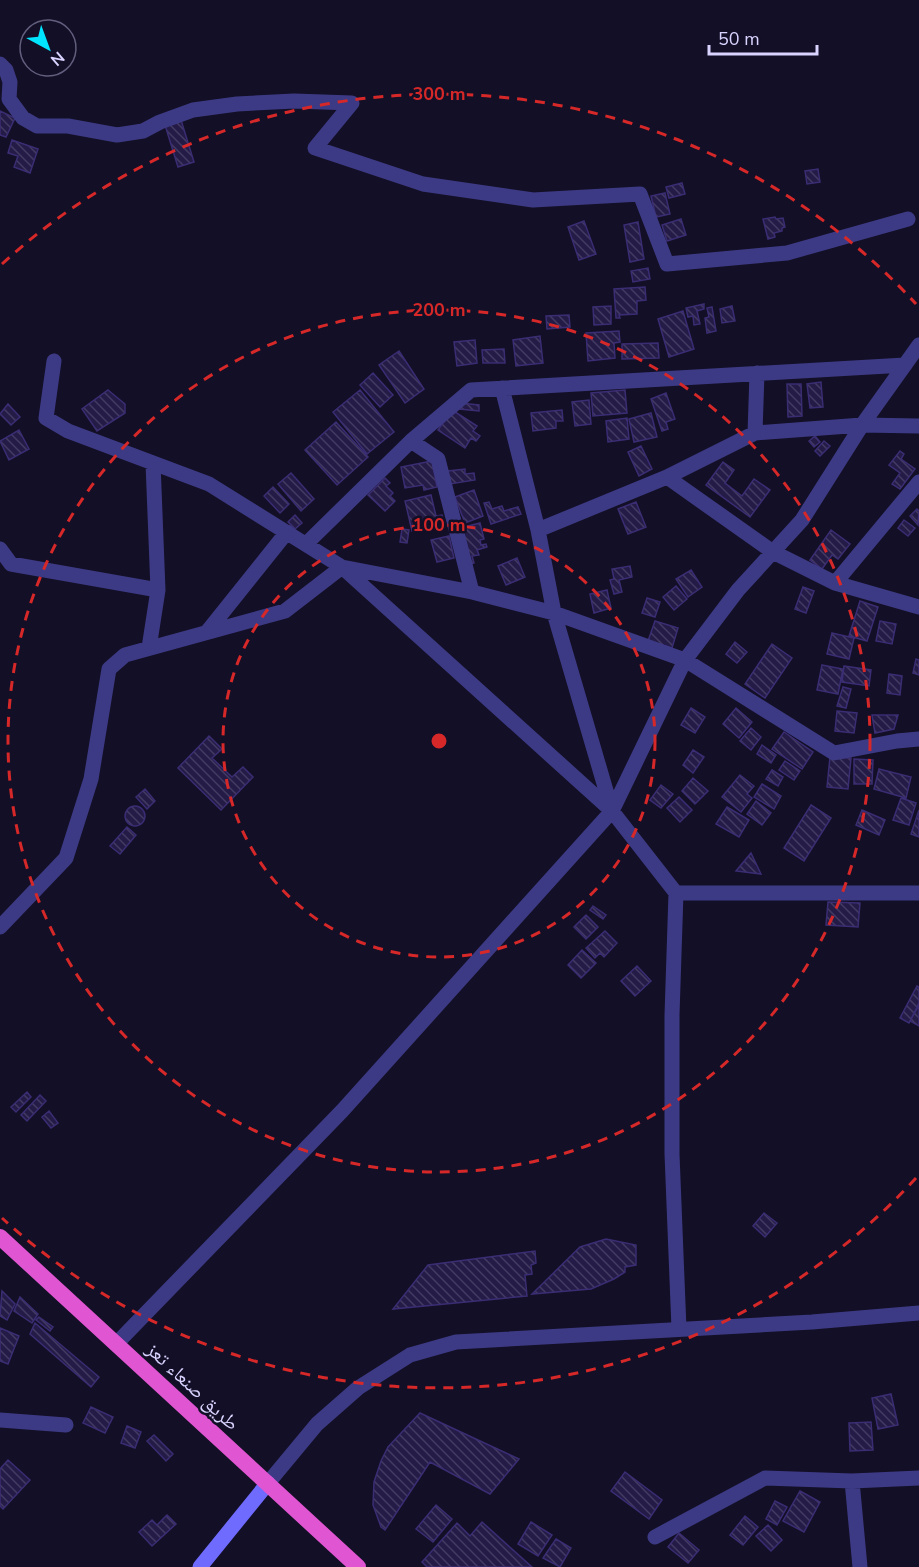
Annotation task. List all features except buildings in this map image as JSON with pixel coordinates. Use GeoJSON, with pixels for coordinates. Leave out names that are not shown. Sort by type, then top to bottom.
{"type":"FeatureCollection","features":[{"type":"Feature","properties":{"kind":"highway","name":"طريق صنعاء تعز"},"geometry":{"type":"LineString","coordinates":[[0,1237],[358,1567]]}},
{"type":"Feature","properties":{"kind":"main road"},"geometry":{"type":"LineString","coordinates":[[200,1567],[268,1483]]}},
{"type":"Feature","properties":{"kind":"street"},"geometry":{"type":"LineString","coordinates":[[0,64],[6,70],[10,82],[9,99],[23,118],[37,126],[68,126],[117,135],[143,131],[193,110],[237,104],[294,101],[352,103],[315,148],[423,184],[533,200],[640,194],[667,264],[787,253],[908,219]]}},
{"type":"Feature","properties":{"kind":"street"},"geometry":{"type":"LineString","coordinates":[[116,1344],[342,1111],[612,811],[685,660],[738,590],[802,520],[862,425],[919,345]]}},
{"type":"Feature","properties":{"kind":"street"},"geometry":{"type":"LineString","coordinates":[[54,360],[46,418],[68,432],[209,484],[342,567],[612,811],[676,893],[672,1015],[672,1142],[679,1329]]}},
{"type":"Feature","properties":{"kind":"street"},"geometry":{"type":"LineString","coordinates":[[306,544],[411,441],[471,390],[905,365]]}},
{"type":"Feature","properties":{"kind":"street"},"geometry":{"type":"LineString","coordinates":[[755,433],[757,373]]}},
{"type":"Feature","properties":{"kind":"street"},"geometry":{"type":"LineString","coordinates":[[501,388],[538,530],[554,613],[612,811]]}},
{"type":"Feature","properties":{"kind":"street"},"geometry":{"type":"LineString","coordinates":[[538,530],[667,477],[755,433],[862,425],[919,426]]}},
{"type":"Feature","properties":{"kind":"street"},"geometry":{"type":"LineString","coordinates":[[411,441],[438,459],[472,592]]}},
{"type":"Feature","properties":{"kind":"street"},"geometry":{"type":"LineString","coordinates":[[149,648],[158,590],[153,463]]}},
{"type":"Feature","properties":{"kind":"street"},"geometry":{"type":"LineString","coordinates":[[667,477],[773,552],[835,583],[919,607]]}},
{"type":"Feature","properties":{"kind":"street"},"geometry":{"type":"LineString","coordinates":[[835,583],[919,482]]}},
{"type":"Feature","properties":{"kind":"street"},"geometry":{"type":"LineString","coordinates":[[207,632],[287,532]]}},
{"type":"Feature","properties":{"kind":"street"},"geometry":{"type":"LineString","coordinates":[[0,549],[11,564],[158,590]]}},
{"type":"Feature","properties":{"kind":"street"},"geometry":{"type":"LineString","coordinates":[[0,927],[66,858],[91,779],[109,669],[124,655],[285,611],[342,567],[472,592],[554,613],[685,660],[834,753],[919,739]]}},
{"type":"Feature","properties":{"kind":"street"},"geometry":{"type":"LineString","coordinates":[[676,893],[919,893]]}},
{"type":"Feature","properties":{"kind":"street"},"geometry":{"type":"LineString","coordinates":[[268,1483],[318,1424],[357,1388],[410,1355],[456,1342],[812,1322],[919,1313]]}},
{"type":"Feature","properties":{"kind":"street"},"geometry":{"type":"LineString","coordinates":[[0,1420],[66,1425]]}},
{"type":"Feature","properties":{"kind":"street"},"geometry":{"type":"LineString","coordinates":[[655,1537],[765,1478],[852,1481],[919,1478]]}},
{"type":"Feature","properties":{"kind":"street"},"geometry":{"type":"LineString","coordinates":[[852,1481],[860,1567]]}}]}
